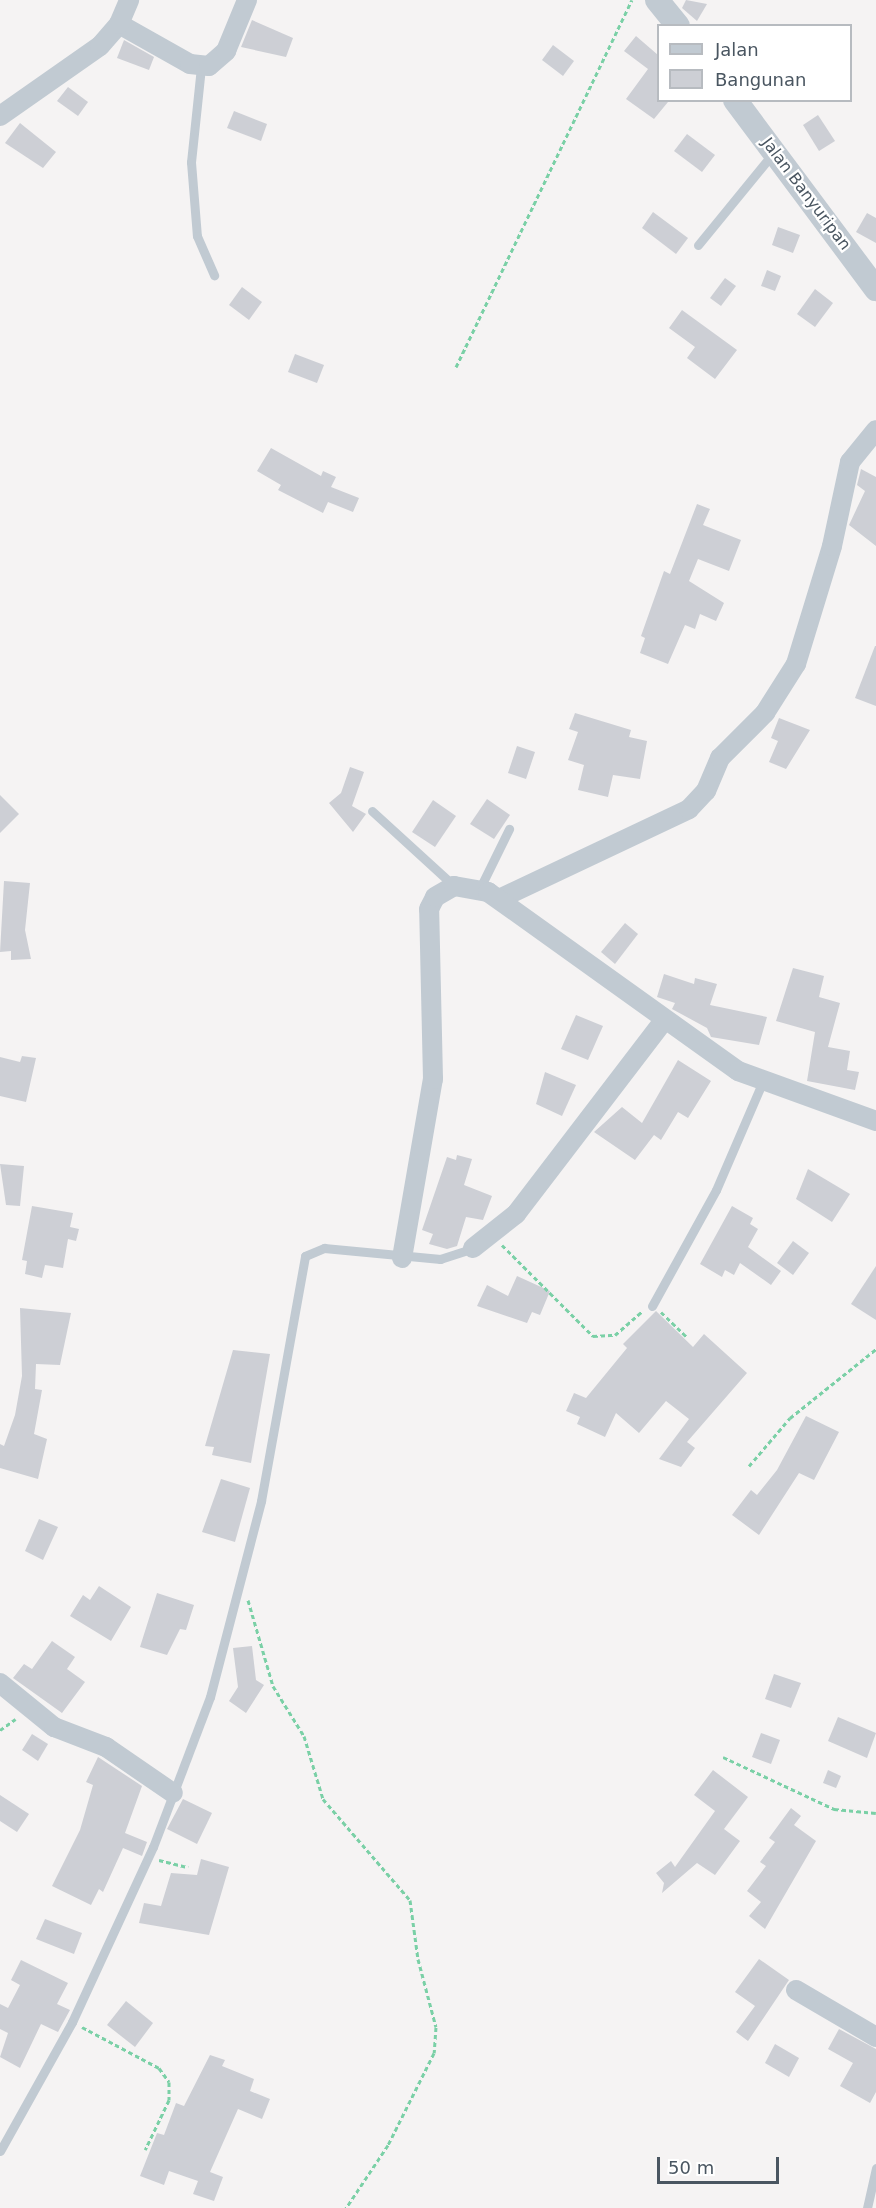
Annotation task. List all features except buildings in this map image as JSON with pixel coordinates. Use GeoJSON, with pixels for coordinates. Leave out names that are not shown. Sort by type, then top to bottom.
{"type":"FeatureCollection","features":[{"type":"Feature","properties":{"kind":"street"},"geometry":{"type":"LineString","coordinates":[[0,116],[100,46],[118,24],[129,0]]}},
{"type":"Feature","properties":{"kind":"street"},"geometry":{"type":"LineString","coordinates":[[118,24],[201,67],[226,51],[247,0]]}},
{"type":"Feature","properties":{"kind":"street"},"geometry":{"type":"LineString","coordinates":[[657,0],[676,24]]}},
{"type":"Feature","properties":{"kind":"street","name":"Jalan Banyuripan"},"geometry":{"type":"LineString","coordinates":[[737,102],[776,151],[876,289]]}},
{"type":"Feature","properties":{"kind":"street"},"geometry":{"type":"LineString","coordinates":[[499,899],[689,809],[706,791],[720,758],[765,713],[796,664],[832,546],[850,462],[876,430]]}},
{"type":"Feature","properties":{"kind":"street"},"geometry":{"type":"LineString","coordinates":[[402,1258],[433,1079],[429,909],[435,897],[454,886],[480,888],[499,899],[663,1022],[762,1083],[876,1121]]}},
{"type":"Feature","properties":{"kind":"street"},"geometry":{"type":"LineString","coordinates":[[472,1248],[492,1236],[516,1214],[663,1022]]}},
{"type":"Feature","properties":{"kind":"street"},"geometry":{"type":"LineString","coordinates":[[0,1683],[54,1726],[106,1747],[173,1793]]}},
{"type":"Feature","properties":{"kind":"street"},"geometry":{"type":"LineString","coordinates":[[796,1990],[876,2037]]}},
{"type":"Feature","properties":{"kind":"lane"},"geometry":{"type":"LineString","coordinates":[[201,67],[191,162],[197,236],[214,275]]}},
{"type":"Feature","properties":{"kind":"lane"},"geometry":{"type":"LineString","coordinates":[[698,245],[776,151]]}},
{"type":"Feature","properties":{"kind":"lane"},"geometry":{"type":"LineString","coordinates":[[372,812],[454,886]]}},
{"type":"Feature","properties":{"kind":"lane"},"geometry":{"type":"LineString","coordinates":[[480,888],[509,829]]}},
{"type":"Feature","properties":{"kind":"lane"},"geometry":{"type":"LineString","coordinates":[[652,1306],[716,1190],[762,1083]]}},
{"type":"Feature","properties":{"kind":"lane"},"geometry":{"type":"LineString","coordinates":[[0,2151],[72,2022],[148,1857],[210,1697],[240,1589],[305,1256],[324,1248],[402,1258],[440,1259],[472,1248]]}},
{"type":"Feature","properties":{"kind":"lane"},"geometry":{"type":"LineString","coordinates":[[867,2208],[876,2168]]}},
{"type":"Feature","properties":{"kind":"path"},"geometry":{"type":"LineString","coordinates":[[456,367],[632,0]]}},
{"type":"Feature","properties":{"kind":"path"},"geometry":{"type":"LineString","coordinates":[[492,1236],[593,1336],[615,1335],[652,1306],[687,1337]]}},
{"type":"Feature","properties":{"kind":"path"},"geometry":{"type":"LineString","coordinates":[[748,1466],[790,1418],[876,1348]]}},
{"type":"Feature","properties":{"kind":"path"},"geometry":{"type":"LineString","coordinates":[[240,1589],[255,1614],[273,1686],[304,1736],[323,1799],[410,1900],[418,1959],[436,2026],[434,2054],[388,2145],[346,2208]]}},
{"type":"Feature","properties":{"kind":"path"},"geometry":{"type":"LineString","coordinates":[[723,1758],[834,1809],[876,1813]]}},
{"type":"Feature","properties":{"kind":"path"},"geometry":{"type":"LineString","coordinates":[[148,1857],[188,1867]]}},
{"type":"Feature","properties":{"kind":"path"},"geometry":{"type":"LineString","coordinates":[[72,2022],[164,2073],[169,2100],[145,2150]]}}]}
